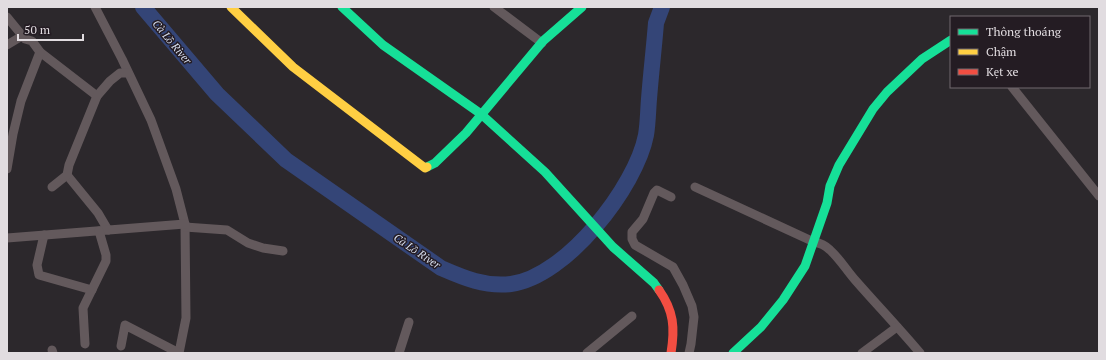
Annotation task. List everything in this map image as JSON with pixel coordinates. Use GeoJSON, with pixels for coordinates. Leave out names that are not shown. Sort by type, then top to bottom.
{"type":"FeatureCollection","features":[{"type":"Feature","properties":{"kind":"street"},"geometry":{"type":"LineString","coordinates":[[95,7],[151,120],[176,189],[185,226],[186,318],[179,353],[125,325],[121,346]]}},
{"type":"Feature","properties":{"kind":"street"},"geometry":{"type":"LineString","coordinates":[[231,7],[293,67],[425,168],[430,168],[440,160],[542,42],[582,7]]}},
{"type":"Feature","properties":{"kind":"street"},"geometry":{"type":"LineString","coordinates":[[342,7],[383,45],[481,114],[545,172],[613,247],[654,283],[664,297],[672,318],[674,334],[671,353]]}},
{"type":"Feature","properties":{"kind":"street"},"geometry":{"type":"LineString","coordinates":[[494,7],[542,42]]}},
{"type":"Feature","properties":{"kind":"street"},"geometry":{"type":"LineString","coordinates":[[7,17],[24,39],[32,41],[40,52],[97,96]]}},
{"type":"Feature","properties":{"kind":"street"},"geometry":{"type":"LineString","coordinates":[[7,45],[22,36]]}},
{"type":"Feature","properties":{"kind":"street"},"geometry":{"type":"LineString","coordinates":[[733,353],[761,327],[783,300],[805,266],[827,203],[830,186],[839,165],[873,109],[887,92],[922,59],[950,41]]}},
{"type":"Feature","properties":{"kind":"street"},"geometry":{"type":"LineString","coordinates":[[7,169],[13,134],[22,100],[40,52]]}},
{"type":"Feature","properties":{"kind":"street"},"geometry":{"type":"LineString","coordinates":[[52,187],[67,175],[69,165],[97,96],[110,81],[120,73],[128,73]]}},
{"type":"Feature","properties":{"kind":"street"},"geometry":{"type":"LineString","coordinates":[[1013,88],[1099,196]]}},
{"type":"Feature","properties":{"kind":"street"},"geometry":{"type":"LineString","coordinates":[[67,175],[98,213],[104,231],[106,261],[83,308],[85,344]]}},
{"type":"Feature","properties":{"kind":"street"},"geometry":{"type":"LineString","coordinates":[[695,187],[814,242],[823,244],[830,250],[875,301],[882,312],[920,353]]}},
{"type":"Feature","properties":{"kind":"street"},"geometry":{"type":"LineString","coordinates":[[671,197],[657,190],[654,193],[643,219],[632,232],[632,239],[635,245],[673,268],[683,285],[692,306],[694,317],[689,353]]}},
{"type":"Feature","properties":{"kind":"street"},"geometry":{"type":"LineString","coordinates":[[7,238],[185,226],[227,230],[248,244],[283,251]]}},
{"type":"Feature","properties":{"kind":"street"},"geometry":{"type":"LineString","coordinates":[[44,235],[37,265],[39,275],[92,290]]}},
{"type":"Feature","properties":{"kind":"street"},"geometry":{"type":"LineString","coordinates":[[587,353],[632,316]]}},
{"type":"Feature","properties":{"kind":"street"},"geometry":{"type":"LineString","coordinates":[[399,353],[409,322]]}},
{"type":"Feature","properties":{"kind":"street"},"geometry":{"type":"LineString","coordinates":[[862,353],[897,327]]}},
{"type":"Feature","properties":{"kind":"waterway","name":"Cà Lồ River"},"geometry":{"type":"LineString","coordinates":[[143,7],[217,94],[286,160],[441,268],[475,281],[501,285],[511,284],[532,278],[554,265],[575,247],[595,226],[613,203],[628,179],[640,156],[646,135],[656,23],[662,7]]}},
{"type":"Feature","properties":{"kind":"traffic: fast"},"geometry":{"type":"LineString","coordinates":[[342,7],[383,45],[481,114],[545,172],[613,247],[654,283],[659,290]]}},
{"type":"Feature","properties":{"kind":"traffic: fast"},"geometry":{"type":"LineString","coordinates":[[427,167],[435,163],[466,133],[543,41],[582,7]]}},
{"type":"Feature","properties":{"kind":"traffic: fast"},"geometry":{"type":"LineString","coordinates":[[733,353],[761,327],[783,300],[805,266],[827,203],[830,186],[839,165],[873,109],[887,92],[922,59],[950,41]]}},
{"type":"Feature","properties":{"kind":"traffic: slow"},"geometry":{"type":"LineString","coordinates":[[231,7],[293,67],[425,168],[427,167]]}},
{"type":"Feature","properties":{"kind":"traffic: jam"},"geometry":{"type":"LineString","coordinates":[[659,290],[668,305],[672,320],[673,336],[671,353]]}}]}
